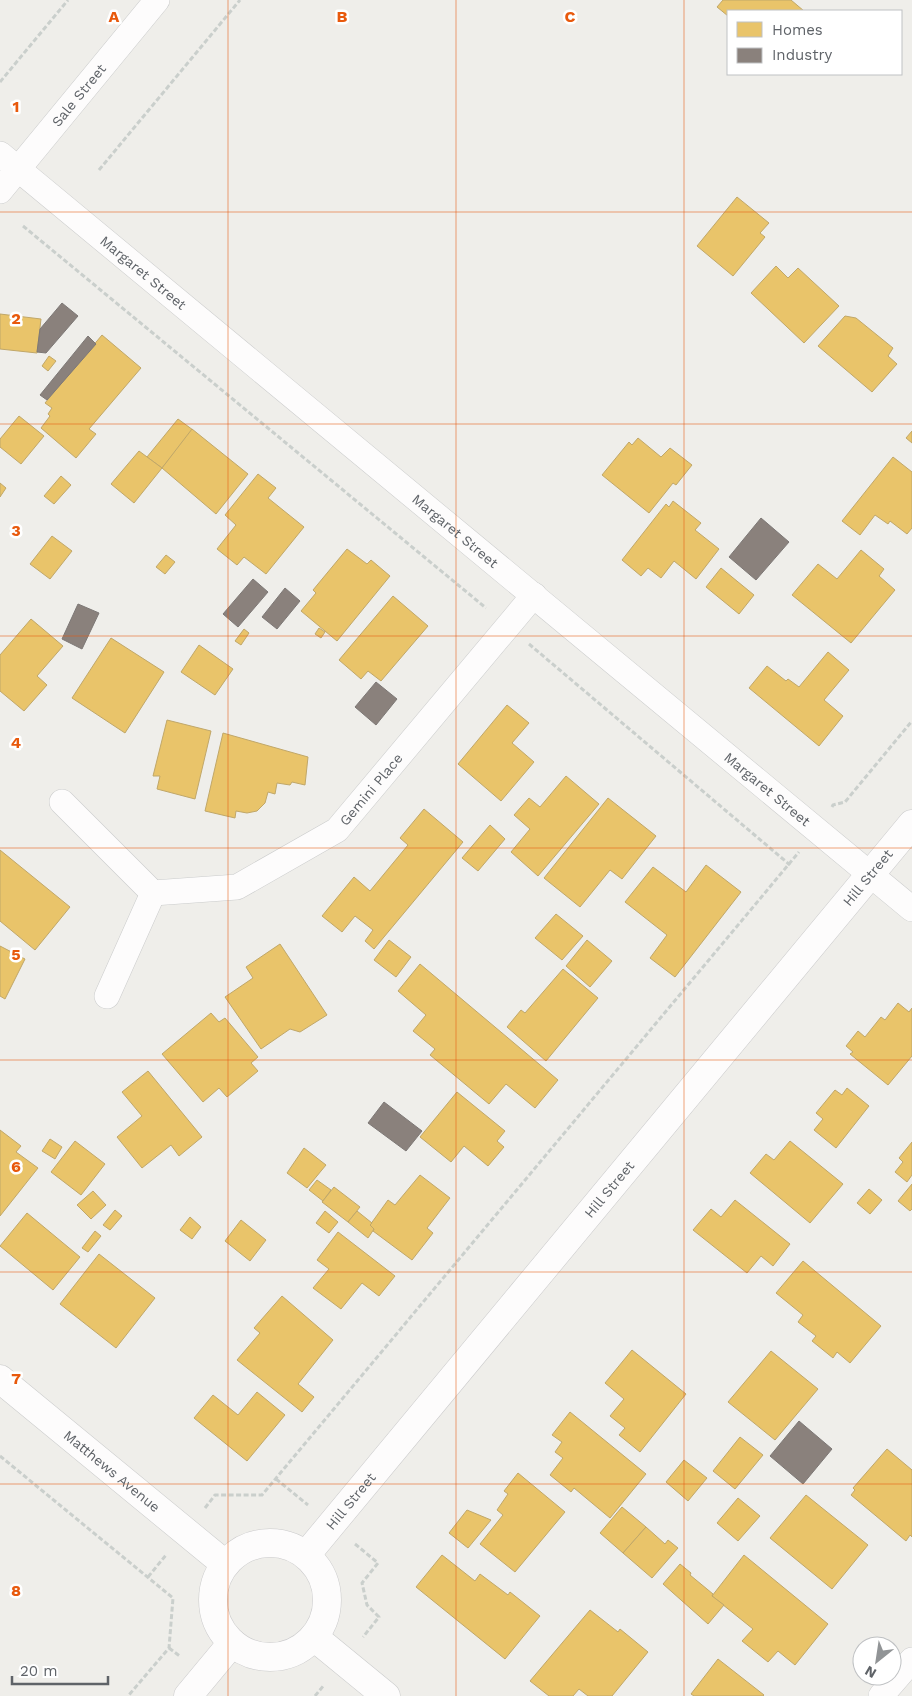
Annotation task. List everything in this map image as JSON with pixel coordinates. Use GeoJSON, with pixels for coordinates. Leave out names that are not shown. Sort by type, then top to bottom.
{"type":"FeatureCollection","features":[{"type":"Feature","properties":{"kind":"main road","name":"Hill Street"},"geometry":{"type":"LineString","coordinates":[[306,1555],[912,824]]}},
{"type":"Feature","properties":{"kind":"main road","name":"Matthews Avenue"},"geometry":{"type":"LineString","coordinates":[[0,1378],[225,1564]]}},
{"type":"Feature","properties":{"kind":"main road"},"geometry":{"type":"LineString","coordinates":[[273,1542],[290,1546],[306,1555],[319,1569],[326,1586],[327,1604],[323,1622],[314,1637],[300,1649],[283,1656],[265,1657],[252,1654],[232,1643],[217,1622],[212,1596],[216,1579],[225,1564],[238,1552],[255,1544],[273,1542]]}},
{"type":"Feature","properties":{"kind":"main road"},"geometry":{"type":"LineString","coordinates":[[314,1637],[386,1696]]}},
{"type":"Feature","properties":{"kind":"main road"},"geometry":{"type":"LineString","coordinates":[[188,1696],[232,1643]]}},
{"type":"Feature","properties":{"kind":"street","name":"Sale Street"},"geometry":{"type":"LineString","coordinates":[[0,191],[9,161],[157,0]]}},
{"type":"Feature","properties":{"kind":"street","name":"Margaret Street"},"geometry":{"type":"LineString","coordinates":[[9,161],[912,909]]}},
{"type":"Feature","properties":{"kind":"street","name":"Gemini Place"},"geometry":{"type":"LineString","coordinates":[[153,893],[237,887],[337,830],[534,595]]}},
{"type":"Feature","properties":{"kind":"street"},"geometry":{"type":"LineString","coordinates":[[62,802],[153,893],[107,996]]}},
{"type":"Feature","properties":{"kind":"street"},"geometry":{"type":"LineString","coordinates":[[881,1696],[912,1660]]}},
{"type":"Feature","properties":{"kind":"path"},"geometry":{"type":"LineString","coordinates":[[0,82],[68,0]]}},
{"type":"Feature","properties":{"kind":"path"},"geometry":{"type":"LineString","coordinates":[[99,170],[240,0]]}},
{"type":"Feature","properties":{"kind":"path"},"geometry":{"type":"LineString","coordinates":[[23,226],[508,626],[790,865]]}},
{"type":"Feature","properties":{"kind":"path"},"geometry":{"type":"LineString","coordinates":[[148,1577],[215,1495],[262,1495],[790,865],[833,804],[845,802],[912,721]]}},
{"type":"Feature","properties":{"kind":"path"},"geometry":{"type":"LineString","coordinates":[[0,1456],[173,1598],[168,1648],[128,1696]]}},
{"type":"Feature","properties":{"kind":"path"},"geometry":{"type":"LineString","coordinates":[[276,1479],[378,1563],[362,1583],[367,1605],[379,1617],[315,1696]]}},
{"type":"Feature","properties":{"kind":"building: Homes"},"geometry":{"type":"Polygon","coordinates":[[[723,0],[791,0],[803,10],[727,10],[727,15],[717,7],[723,0]]]}},
{"type":"Feature","properties":{"kind":"building: Homes"},"geometry":{"type":"Polygon","coordinates":[[[737,197],[769,223],[760,233],[765,237],[733,276],[697,246],[737,197]]]}},
{"type":"Feature","properties":{"kind":"building: Homes"},"geometry":{"type":"Polygon","coordinates":[[[776,266],[788,278],[798,268],[839,306],[804,343],[751,293],[776,266]]]}},
{"type":"Feature","properties":{"kind":"building: Homes"},"geometry":{"type":"Polygon","coordinates":[[[0,314],[41,319],[37,353],[0,349],[0,314]]]}},
{"type":"Feature","properties":{"kind":"building: Homes"},"geometry":{"type":"Polygon","coordinates":[[[845,316],[856,318],[893,348],[888,356],[897,364],[872,392],[818,346],[845,316]]]}},
{"type":"Feature","properties":{"kind":"building: Homes"},"geometry":{"type":"Polygon","coordinates":[[[102,335],[141,368],[89,429],[96,434],[76,458],[41,428],[50,416],[48,414],[52,408],[45,403],[102,335]]]}},
{"type":"Feature","properties":{"kind":"building: Homes"},"geometry":{"type":"Polygon","coordinates":[[[49,356],[56,361],[48,371],[42,366],[49,356]]]}},
{"type":"Feature","properties":{"kind":"building: Homes"},"geometry":{"type":"Polygon","coordinates":[[[19,416],[44,436],[21,464],[0,447],[0,439],[19,416]]]}},
{"type":"Feature","properties":{"kind":"building: Homes"},"geometry":{"type":"Polygon","coordinates":[[[178,419],[193,430],[162,468],[147,457],[178,419]]]}},
{"type":"Feature","properties":{"kind":"building: Homes"},"geometry":{"type":"Polygon","coordinates":[[[192,429],[248,474],[216,514],[162,468],[192,429]]]}},
{"type":"Feature","properties":{"kind":"building: Homes"},"geometry":{"type":"Polygon","coordinates":[[[912,431],[912,443],[906,438],[912,431]]]}},
{"type":"Feature","properties":{"kind":"building: Homes"},"geometry":{"type":"Polygon","coordinates":[[[638,438],[661,457],[670,448],[692,465],[676,485],[673,483],[649,513],[602,475],[629,442],[632,445],[638,438]]]}},
{"type":"Feature","properties":{"kind":"building: Homes"},"geometry":{"type":"Polygon","coordinates":[[[139,451],[162,468],[134,503],[111,484],[139,451]]]}},
{"type":"Feature","properties":{"kind":"building: Homes"},"geometry":{"type":"Polygon","coordinates":[[[893,457],[912,472],[912,528],[907,534],[890,521],[888,524],[875,515],[860,535],[842,521],[893,457]]]}},
{"type":"Feature","properties":{"kind":"building: Homes"},"geometry":{"type":"Polygon","coordinates":[[[258,474],[276,488],[268,498],[304,527],[266,574],[244,557],[237,565],[217,549],[236,525],[225,515],[258,474]]]}},
{"type":"Feature","properties":{"kind":"building: Homes"},"geometry":{"type":"Polygon","coordinates":[[[61,476],[71,485],[54,504],[44,496],[61,476]]]}},
{"type":"Feature","properties":{"kind":"building: Homes"},"geometry":{"type":"Polygon","coordinates":[[[0,483],[6,488],[0,497],[0,483]]]}},
{"type":"Feature","properties":{"kind":"building: Homes"},"geometry":{"type":"Polygon","coordinates":[[[673,501],[701,523],[695,530],[719,549],[696,579],[674,561],[661,578],[648,568],[641,576],[622,560],[666,504],[669,507],[673,501]]]}},
{"type":"Feature","properties":{"kind":"building: Homes"},"geometry":{"type":"Polygon","coordinates":[[[52,536],[72,551],[50,579],[30,564],[52,536]]]}},
{"type":"Feature","properties":{"kind":"building: Homes"},"geometry":{"type":"Polygon","coordinates":[[[347,549],[367,564],[371,560],[390,576],[337,641],[301,611],[316,593],[313,590],[347,549]]]}},
{"type":"Feature","properties":{"kind":"building: Homes"},"geometry":{"type":"Polygon","coordinates":[[[861,550],[884,569],[879,576],[895,590],[851,643],[792,595],[818,564],[837,579],[861,550]]]}},
{"type":"Feature","properties":{"kind":"building: Homes"},"geometry":{"type":"Polygon","coordinates":[[[166,555],[175,562],[165,574],[156,567],[166,555]]]}},
{"type":"Feature","properties":{"kind":"building: Homes"},"geometry":{"type":"Polygon","coordinates":[[[721,568],[754,595],[739,614],[706,587],[721,568]]]}},
{"type":"Feature","properties":{"kind":"building: Homes"},"geometry":{"type":"Polygon","coordinates":[[[393,596],[428,626],[381,681],[368,671],[361,679],[339,660],[393,596]]]}},
{"type":"Feature","properties":{"kind":"building: Homes"},"geometry":{"type":"Polygon","coordinates":[[[31,619],[63,646],[37,676],[47,685],[24,711],[0,691],[0,655],[31,619]]]}},
{"type":"Feature","properties":{"kind":"building: Homes"},"geometry":{"type":"Polygon","coordinates":[[[319,628],[325,632],[321,638],[315,634],[319,628]]]}},
{"type":"Feature","properties":{"kind":"building: Homes"},"geometry":{"type":"Polygon","coordinates":[[[244,629],[249,633],[241,645],[235,641],[244,629]]]}},
{"type":"Feature","properties":{"kind":"building: Homes"},"geometry":{"type":"Polygon","coordinates":[[[111,638],[164,672],[125,733],[72,698],[111,638]]]}},
{"type":"Feature","properties":{"kind":"building: Homes"},"geometry":{"type":"Polygon","coordinates":[[[199,645],[233,669],[215,695],[181,672],[199,645]]]}},
{"type":"Feature","properties":{"kind":"building: Homes"},"geometry":{"type":"Polygon","coordinates":[[[828,652],[849,670],[824,700],[843,716],[819,746],[749,688],[767,666],[786,681],[788,679],[799,687],[828,652]]]}},
{"type":"Feature","properties":{"kind":"building: Homes"},"geometry":{"type":"Polygon","coordinates":[[[507,705],[529,723],[512,743],[534,762],[501,801],[458,764],[507,705]]]}},
{"type":"Feature","properties":{"kind":"building: Homes"},"geometry":{"type":"Polygon","coordinates":[[[167,720],[211,731],[195,799],[157,789],[160,776],[153,776],[167,720]]]}},
{"type":"Feature","properties":{"kind":"building: Homes"},"geometry":{"type":"Polygon","coordinates":[[[223,733],[308,757],[305,785],[292,782],[290,785],[277,783],[275,794],[268,792],[265,803],[257,811],[247,813],[236,811],[235,818],[205,811],[223,733]]]}},
{"type":"Feature","properties":{"kind":"building: Homes"},"geometry":{"type":"Polygon","coordinates":[[[566,776],[599,804],[538,876],[511,852],[530,829],[514,815],[529,798],[540,807],[566,776]]]}},
{"type":"Feature","properties":{"kind":"building: Homes"},"geometry":{"type":"Polygon","coordinates":[[[608,798],[656,836],[622,879],[610,870],[580,907],[544,878],[608,798]]]}},
{"type":"Feature","properties":{"kind":"building: Homes"},"geometry":{"type":"Polygon","coordinates":[[[424,809],[463,842],[374,949],[365,941],[373,930],[355,916],[342,932],[322,916],[354,877],[370,891],[408,845],[400,838],[424,809]]]}},
{"type":"Feature","properties":{"kind":"building: Homes"},"geometry":{"type":"Polygon","coordinates":[[[490,825],[505,839],[478,871],[462,858],[490,825]]]}},
{"type":"Feature","properties":{"kind":"building: Homes"},"geometry":{"type":"Polygon","coordinates":[[[0,850],[70,907],[35,950],[0,921],[0,850]]]}},
{"type":"Feature","properties":{"kind":"building: Homes"},"geometry":{"type":"Polygon","coordinates":[[[706,865],[741,892],[675,977],[650,958],[667,935],[625,902],[653,867],[686,892],[706,865]]]}},
{"type":"Feature","properties":{"kind":"building: Homes"},"geometry":{"type":"Polygon","coordinates":[[[556,914],[583,936],[562,960],[535,938],[556,914]]]}},
{"type":"Feature","properties":{"kind":"building: Homes"},"geometry":{"type":"Polygon","coordinates":[[[389,940],[411,957],[396,977],[374,960],[389,940]]]}},
{"type":"Feature","properties":{"kind":"building: Homes"},"geometry":{"type":"Polygon","coordinates":[[[587,940],[612,961],[590,987],[566,966],[587,940]]]}},
{"type":"Feature","properties":{"kind":"building: Homes"},"geometry":{"type":"Polygon","coordinates":[[[280,944],[327,1015],[300,1032],[290,1029],[261,1049],[225,997],[253,978],[246,967],[280,944]]]}},
{"type":"Feature","properties":{"kind":"building: Homes"},"geometry":{"type":"Polygon","coordinates":[[[0,946],[25,959],[5,999],[0,996],[0,946]]]}},
{"type":"Feature","properties":{"kind":"building: Homes"},"geometry":{"type":"Polygon","coordinates":[[[420,964],[558,1080],[535,1108],[506,1084],[489,1104],[430,1055],[435,1049],[413,1031],[426,1015],[398,991],[420,964]]]}},
{"type":"Feature","properties":{"kind":"building: Homes"},"geometry":{"type":"Polygon","coordinates":[[[563,969],[598,998],[546,1061],[507,1027],[521,1010],[525,1013],[563,969]]]}},
{"type":"Feature","properties":{"kind":"building: Homes"},"geometry":{"type":"Polygon","coordinates":[[[898,1003],[909,1012],[912,1008],[912,1056],[888,1085],[850,1054],[853,1052],[846,1046],[858,1031],[865,1037],[881,1017],[885,1020],[898,1003]]]}},
{"type":"Feature","properties":{"kind":"building: Homes"},"geometry":{"type":"Polygon","coordinates":[[[211,1013],[219,1022],[225,1018],[258,1057],[251,1063],[258,1071],[227,1097],[219,1088],[203,1102],[162,1054],[211,1013]]]}},
{"type":"Feature","properties":{"kind":"building: Homes"},"geometry":{"type":"Polygon","coordinates":[[[148,1071],[202,1137],[179,1156],[171,1145],[142,1168],[117,1137],[142,1116],[122,1092],[148,1071]]]}},
{"type":"Feature","properties":{"kind":"building: Homes"},"geometry":{"type":"Polygon","coordinates":[[[847,1088],[869,1106],[836,1148],[814,1130],[823,1119],[816,1113],[835,1090],[842,1095],[847,1088]]]}},
{"type":"Feature","properties":{"kind":"building: Homes"},"geometry":{"type":"Polygon","coordinates":[[[457,1092],[505,1131],[497,1141],[504,1147],[488,1166],[464,1146],[451,1162],[420,1137],[457,1092]]]}},
{"type":"Feature","properties":{"kind":"building: Homes"},"geometry":{"type":"Polygon","coordinates":[[[0,1130],[21,1146],[16,1152],[38,1168],[0,1216],[0,1130]]]}},
{"type":"Feature","properties":{"kind":"building: Homes"},"geometry":{"type":"Polygon","coordinates":[[[50,1139],[62,1147],[55,1159],[42,1151],[50,1139]]]}},
{"type":"Feature","properties":{"kind":"building: Homes"},"geometry":{"type":"Polygon","coordinates":[[[75,1141],[105,1164],[81,1195],[51,1172],[75,1141]]]}},
{"type":"Feature","properties":{"kind":"building: Homes"},"geometry":{"type":"Polygon","coordinates":[[[790,1141],[843,1184],[810,1223],[750,1173],[766,1154],[774,1160],[790,1141]]]}},
{"type":"Feature","properties":{"kind":"building: Homes"},"geometry":{"type":"Polygon","coordinates":[[[912,1142],[912,1175],[907,1182],[895,1172],[903,1162],[899,1158],[912,1142]]]}},
{"type":"Feature","properties":{"kind":"building: Homes"},"geometry":{"type":"Polygon","coordinates":[[[304,1148],[326,1165],[307,1188],[287,1173],[304,1148]]]}},
{"type":"Feature","properties":{"kind":"building: Homes"},"geometry":{"type":"Polygon","coordinates":[[[420,1175],[450,1198],[427,1228],[433,1233],[412,1260],[373,1231],[374,1229],[370,1225],[388,1200],[395,1205],[420,1175]]]}},
{"type":"Feature","properties":{"kind":"building: Homes"},"geometry":{"type":"Polygon","coordinates":[[[317,1180],[331,1190],[323,1201],[309,1190],[317,1180]]]}},
{"type":"Feature","properties":{"kind":"building: Homes"},"geometry":{"type":"Polygon","coordinates":[[[912,1184],[912,1209],[910,1211],[898,1201],[912,1184]]]}},
{"type":"Feature","properties":{"kind":"building: Homes"},"geometry":{"type":"Polygon","coordinates":[[[334,1187],[360,1207],[348,1222],[322,1202],[334,1187]]]}},
{"type":"Feature","properties":{"kind":"building: Homes"},"geometry":{"type":"Polygon","coordinates":[[[869,1189],[882,1200],[870,1214],[857,1203],[869,1189]]]}},
{"type":"Feature","properties":{"kind":"building: Homes"},"geometry":{"type":"Polygon","coordinates":[[[93,1191],[106,1205],[91,1219],[77,1205],[93,1191]]]}},
{"type":"Feature","properties":{"kind":"building: Homes"},"geometry":{"type":"Polygon","coordinates":[[[735,1200],[790,1244],[773,1266],[761,1256],[747,1273],[693,1230],[711,1209],[721,1217],[735,1200]]]}},
{"type":"Feature","properties":{"kind":"building: Homes"},"geometry":{"type":"Polygon","coordinates":[[[115,1210],[122,1216],[110,1230],[103,1225],[115,1210]]]}},
{"type":"Feature","properties":{"kind":"building: Homes"},"geometry":{"type":"Polygon","coordinates":[[[325,1211],[338,1222],[329,1233],[316,1223],[325,1211]]]}},
{"type":"Feature","properties":{"kind":"building: Homes"},"geometry":{"type":"Polygon","coordinates":[[[357,1211],[372,1223],[370,1225],[374,1229],[368,1238],[348,1222],[357,1211]]]}},
{"type":"Feature","properties":{"kind":"building: Homes"},"geometry":{"type":"Polygon","coordinates":[[[27,1213],[80,1257],[53,1290],[0,1246],[27,1213]]]}},
{"type":"Feature","properties":{"kind":"building: Homes"},"geometry":{"type":"Polygon","coordinates":[[[190,1217],[201,1227],[192,1239],[180,1230],[190,1217]]]}},
{"type":"Feature","properties":{"kind":"building: Homes"},"geometry":{"type":"Polygon","coordinates":[[[241,1220],[266,1240],[250,1261],[225,1241],[241,1220]]]}},
{"type":"Feature","properties":{"kind":"building: Homes"},"geometry":{"type":"Polygon","coordinates":[[[95,1231],[101,1236],[88,1252],[82,1248],[95,1231]]]}},
{"type":"Feature","properties":{"kind":"building: Homes"},"geometry":{"type":"Polygon","coordinates":[[[338,1232],[395,1276],[379,1296],[362,1283],[341,1309],[313,1288],[329,1269],[317,1260],[338,1232]]]}},
{"type":"Feature","properties":{"kind":"building: Homes"},"geometry":{"type":"Polygon","coordinates":[[[99,1254],[155,1298],[116,1348],[60,1304],[99,1254]]]}},
{"type":"Feature","properties":{"kind":"building: Homes"},"geometry":{"type":"Polygon","coordinates":[[[803,1261],[881,1326],[850,1363],[837,1352],[833,1358],[812,1341],[816,1336],[798,1322],[803,1315],[776,1293],[803,1261]]]}},
{"type":"Feature","properties":{"kind":"building: Homes"},"geometry":{"type":"Polygon","coordinates":[[[282,1296],[333,1340],[298,1384],[314,1397],[302,1412],[237,1360],[260,1333],[254,1328],[282,1296]]]}},
{"type":"Feature","properties":{"kind":"building: Homes"},"geometry":{"type":"Polygon","coordinates":[[[632,1350],[686,1394],[640,1452],[619,1435],[625,1428],[610,1416],[624,1399],[605,1383],[632,1350]]]}},
{"type":"Feature","properties":{"kind":"building: Homes"},"geometry":{"type":"Polygon","coordinates":[[[771,1351],[818,1389],[775,1440],[728,1402],[771,1351]]]}},
{"type":"Feature","properties":{"kind":"building: Homes"},"geometry":{"type":"Polygon","coordinates":[[[257,1392],[285,1415],[247,1461],[194,1418],[213,1395],[238,1415],[257,1392]]]}},
{"type":"Feature","properties":{"kind":"building: Homes"},"geometry":{"type":"Polygon","coordinates":[[[570,1412],[646,1474],[610,1518],[574,1488],[571,1492],[550,1475],[563,1458],[555,1452],[562,1442],[552,1435],[570,1412]]]}},
{"type":"Feature","properties":{"kind":"building: Homes"},"geometry":{"type":"Polygon","coordinates":[[[740,1437],[763,1455],[735,1489],[713,1471],[740,1437]]]}},
{"type":"Feature","properties":{"kind":"building: Homes"},"geometry":{"type":"Polygon","coordinates":[[[887,1449],[912,1470],[912,1537],[910,1535],[906,1541],[851,1495],[855,1490],[853,1488],[887,1449]]]}},
{"type":"Feature","properties":{"kind":"building: Homes"},"geometry":{"type":"Polygon","coordinates":[[[684,1460],[707,1478],[688,1501],[666,1482],[684,1460]]]}},
{"type":"Feature","properties":{"kind":"building: Homes"},"geometry":{"type":"Polygon","coordinates":[[[518,1473],[565,1512],[515,1572],[480,1544],[503,1515],[497,1510],[508,1494],[504,1491],[518,1473]]]}},
{"type":"Feature","properties":{"kind":"building: Homes"},"geometry":{"type":"Polygon","coordinates":[[[806,1495],[868,1545],[832,1589],[770,1538],[806,1495]]]}},
{"type":"Feature","properties":{"kind":"building: Homes"},"geometry":{"type":"Polygon","coordinates":[[[738,1498],[760,1516],[738,1541],[717,1523],[738,1498]]]}},
{"type":"Feature","properties":{"kind":"building: Homes"},"geometry":{"type":"Polygon","coordinates":[[[622,1507],[646,1527],[623,1553],[600,1533],[622,1507]]]}},
{"type":"Feature","properties":{"kind":"building: Homes"},"geometry":{"type":"Polygon","coordinates":[[[467,1510],[491,1520],[468,1548],[449,1533],[467,1510]]]}},
{"type":"Feature","properties":{"kind":"building: Homes"},"geometry":{"type":"Polygon","coordinates":[[[646,1527],[665,1544],[668,1540],[678,1548],[652,1578],[623,1553],[646,1527]]]}},
{"type":"Feature","properties":{"kind":"building: Homes"},"geometry":{"type":"Polygon","coordinates":[[[442,1555],[475,1581],[480,1574],[508,1595],[510,1592],[540,1616],[505,1659],[416,1587],[442,1555]]]}},
{"type":"Feature","properties":{"kind":"building: Homes"},"geometry":{"type":"Polygon","coordinates":[[[744,1555],[828,1624],[795,1665],[778,1651],[768,1662],[742,1641],[753,1629],[712,1596],[744,1555]]]}},
{"type":"Feature","properties":{"kind":"building: Homes"},"geometry":{"type":"Polygon","coordinates":[[[680,1564],[713,1594],[712,1596],[724,1605],[708,1624],[663,1584],[680,1564]]]}},
{"type":"Feature","properties":{"kind":"building: Homes"},"geometry":{"type":"Polygon","coordinates":[[[590,1610],[618,1632],[620,1629],[648,1652],[612,1696],[588,1696],[579,1689],[573,1696],[549,1696],[530,1681],[590,1610]]]}},
{"type":"Feature","properties":{"kind":"building: Homes"},"geometry":{"type":"Polygon","coordinates":[[[718,1659],[764,1695],[694,1696],[691,1694],[718,1659]]]}},
{"type":"Feature","properties":{"kind":"building: Industry"},"geometry":{"type":"Polygon","coordinates":[[[62,303],[78,316],[46,353],[37,352],[40,329],[62,303]]]}},
{"type":"Feature","properties":{"kind":"building: Industry"},"geometry":{"type":"Polygon","coordinates":[[[88,336],[96,344],[47,400],[40,395],[88,336]]]}},
{"type":"Feature","properties":{"kind":"building: Industry"},"geometry":{"type":"Polygon","coordinates":[[[761,518],[789,542],[756,580],[729,557],[761,518]]]}},
{"type":"Feature","properties":{"kind":"building: Industry"},"geometry":{"type":"Polygon","coordinates":[[[253,579],[268,592],[238,627],[223,614],[253,579]]]}},
{"type":"Feature","properties":{"kind":"building: Industry"},"geometry":{"type":"Polygon","coordinates":[[[285,588],[300,601],[277,629],[262,617],[285,588]]]}},
{"type":"Feature","properties":{"kind":"building: Industry"},"geometry":{"type":"Polygon","coordinates":[[[78,604],[99,613],[82,649],[62,639],[78,604]]]}},
{"type":"Feature","properties":{"kind":"building: Industry"},"geometry":{"type":"Polygon","coordinates":[[[376,682],[397,699],[376,725],[355,707],[376,682]]]}},
{"type":"Feature","properties":{"kind":"building: Industry"},"geometry":{"type":"Polygon","coordinates":[[[384,1102],[422,1131],[406,1151],[368,1123],[384,1102]]]}},
{"type":"Feature","properties":{"kind":"building: Industry"},"geometry":{"type":"Polygon","coordinates":[[[799,1421],[832,1449],[803,1484],[770,1456],[799,1421]]]}}]}
